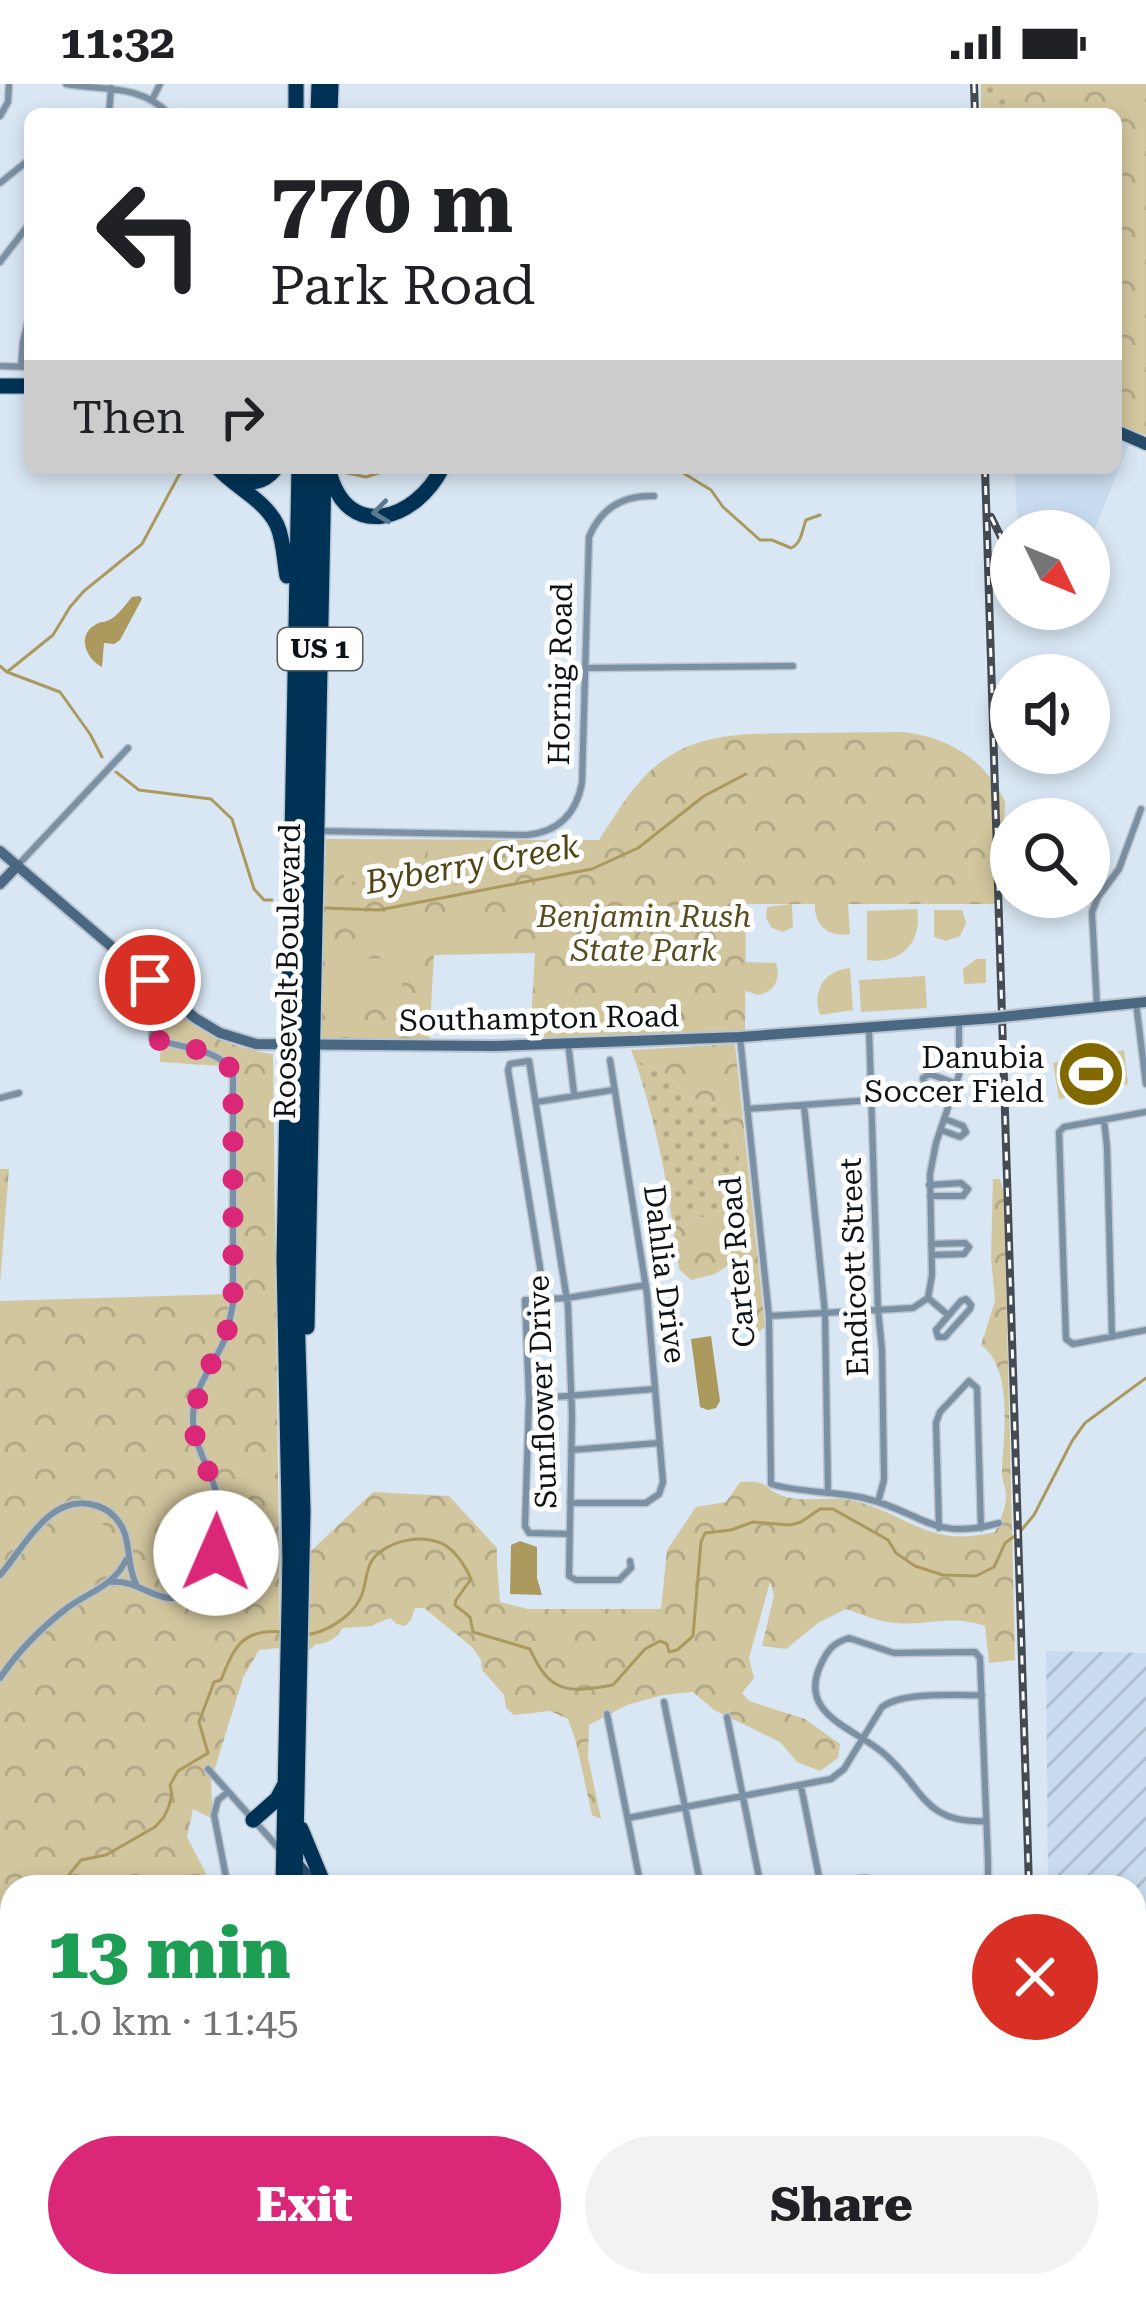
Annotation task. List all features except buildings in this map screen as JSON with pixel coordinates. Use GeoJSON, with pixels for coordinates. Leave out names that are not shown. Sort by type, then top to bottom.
{"type":"FeatureCollection","features":[{"type":"Feature","properties":{"kind":"highway"},"geometry":{"type":"LineString","coordinates":[[227,474],[273,518],[287,576]]}},
{"type":"Feature","properties":{"kind":"highway"},"geometry":{"type":"LineString","coordinates":[[229,474],[251,482],[271,474]]}},
{"type":"Feature","properties":{"kind":"highway","name":"Roosevelt Boulevard"},"geometry":{"type":"LineString","coordinates":[[289,474],[287,576],[299,830],[316,867],[274,1256],[286,1404],[295,1631]]}},
{"type":"Feature","properties":{"kind":"highway"},"geometry":{"type":"LineString","coordinates":[[288,508],[297,474]]}},
{"type":"Feature","properties":{"kind":"highway","name":"Roosevelt Boulevard"},"geometry":{"type":"LineString","coordinates":[[299,474],[299,830]]}},
{"type":"Feature","properties":{"kind":"highway","name":"Roosevelt Boulevard"},"geometry":{"type":"LineString","coordinates":[[295,1631],[302,1474],[295,1046],[311,474]]}},
{"type":"Feature","properties":{"kind":"highway","name":"Roosevelt Boulevard"},"geometry":{"type":"LineString","coordinates":[[295,1046],[281,876],[299,830],[326,474]]}},
{"type":"Feature","properties":{"kind":"highway"},"geometry":{"type":"LineString","coordinates":[[328,474],[343,504],[357,514],[374,517],[410,506],[438,474]]}},
{"type":"Feature","properties":{"kind":"highway"},"geometry":{"type":"LineString","coordinates":[[297,923],[316,867]]}},
{"type":"Feature","properties":{"kind":"highway"},"geometry":{"type":"LineString","coordinates":[[281,876],[297,923]]}},
{"type":"Feature","properties":{"kind":"highway","name":"US 1"},"geometry":{"type":"LineString","coordinates":[[292,1868],[285,1781],[295,1631]]}},
{"type":"Feature","properties":{"kind":"highway","name":"US 1"},"geometry":{"type":"LineString","coordinates":[[292,1868],[298,1814],[295,1631]]}},
{"type":"Feature","properties":{"kind":"highway"},"geometry":{"type":"LineString","coordinates":[[254,1820],[277,1799],[285,1781]]}},
{"type":"Feature","properties":{"kind":"highway"},"geometry":{"type":"LineString","coordinates":[[298,1814],[315,1875]]}},
{"type":"Feature","properties":{"kind":"street"},"geometry":{"type":"LineString","coordinates":[[0,116],[8,102],[9,84]]}},
{"type":"Feature","properties":{"kind":"street"},"geometry":{"type":"LineString","coordinates":[[66,84],[132,90],[153,98],[163,108]]}},
{"type":"Feature","properties":{"kind":"street"},"geometry":{"type":"LineString","coordinates":[[153,98],[157,84]]}},
{"type":"Feature","properties":{"kind":"street"},"geometry":{"type":"LineString","coordinates":[[109,108],[111,88]]}},
{"type":"Feature","properties":{"kind":"street"},"geometry":{"type":"LineString","coordinates":[[0,183],[24,164]]}},
{"type":"Feature","properties":{"kind":"street"},"geometry":{"type":"LineString","coordinates":[[0,262],[24,232]]}},
{"type":"Feature","properties":{"kind":"street","name":"Hornig Road"},"geometry":{"type":"LineString","coordinates":[[299,830],[527,835],[554,828],[572,812],[581,790],[587,552],[592,529],[618,502],[654,496]]}},
{"type":"Feature","properties":{"kind":"street"},"geometry":{"type":"LineString","coordinates":[[585,668],[793,666]]}},
{"type":"Feature","properties":{"kind":"street"},"geometry":{"type":"LineString","coordinates":[[0,884],[128,748]]}},
{"type":"Feature","properties":{"kind":"street"},"geometry":{"type":"LineString","coordinates":[[1096,1006],[1092,912],[1124,859],[1141,809]]}},
{"type":"Feature","properties":{"kind":"street","name":"Southampton Road"},"geometry":{"type":"LineString","coordinates":[[0,851],[195,1018],[249,1043],[568,1043],[740,1037],[959,1022],[1141,1002]]}},
{"type":"Feature","properties":{"kind":"street"},"geometry":{"type":"LineString","coordinates":[[112,1582],[136,1583],[157,1597],[184,1596],[197,1589],[212,1566],[220,1535],[218,1495],[196,1443],[193,1420],[202,1379],[225,1340],[235,1288],[233,1074],[230,1065],[217,1056],[152,1038],[152,1006],[163,991]]}},
{"type":"Feature","properties":{"kind":"street"},"geometry":{"type":"LineString","coordinates":[[1141,1002],[1146,1084]]}},
{"type":"Feature","properties":{"kind":"street"},"geometry":{"type":"LineString","coordinates":[[769,1316],[917,1307],[928,1298],[932,1256],[929,1185],[933,1154],[957,1084],[959,1022]]}},
{"type":"Feature","properties":{"kind":"street","name":"Endicott Street"},"geometry":{"type":"LineString","coordinates":[[869,1028],[882,1350],[884,1480],[878,1502]]}},
{"type":"Feature","properties":{"kind":"street","name":"Carter Road"},"geometry":{"type":"LineString","coordinates":[[740,1037],[769,1316],[772,1485],[828,1492]]}},
{"type":"Feature","properties":{"kind":"street"},"geometry":{"type":"LineString","coordinates":[[568,1043],[574,1095]]}},
{"type":"Feature","properties":{"kind":"street","name":"Dahlia Drive"},"geometry":{"type":"LineString","coordinates":[[570,1503],[646,1503],[659,1494],[663,1483],[646,1285],[610,1060]]}},
{"type":"Feature","properties":{"kind":"street","name":"Sunflower Drive"},"geometry":{"type":"LineString","coordinates":[[545,1298],[508,1070],[510,1064],[530,1061],[567,1298],[570,1580],[620,1580],[631,1568],[630,1562]]}},
{"type":"Feature","properties":{"kind":"street"},"geometry":{"type":"LineString","coordinates":[[953,1095],[925,1084],[923,1078],[930,1074],[957,1084]]}},
{"type":"Feature","properties":{"kind":"street"},"geometry":{"type":"LineString","coordinates":[[537,1102],[613,1090]]}},
{"type":"Feature","properties":{"kind":"street"},"geometry":{"type":"LineString","coordinates":[[0,1098],[19,1093]]}},
{"type":"Feature","properties":{"kind":"street"},"geometry":{"type":"LineString","coordinates":[[747,1109],[871,1100]]}},
{"type":"Feature","properties":{"kind":"street"},"geometry":{"type":"LineString","coordinates":[[804,1105],[825,1313],[828,1492],[878,1502],[952,1531],[999,1523]]}},
{"type":"Feature","properties":{"kind":"street"},"geometry":{"type":"LineString","coordinates":[[1146,1112],[1064,1127],[1059,1132],[1065,1338],[1073,1344],[1146,1330]]}},
{"type":"Feature","properties":{"kind":"street"},"geometry":{"type":"LineString","coordinates":[[941,1130],[960,1137],[965,1134],[965,1127],[944,1119]]}},
{"type":"Feature","properties":{"kind":"street"},"geometry":{"type":"LineString","coordinates":[[1104,1120],[1112,1337]]}},
{"type":"Feature","properties":{"kind":"street"},"geometry":{"type":"LineString","coordinates":[[929,1185],[962,1184],[968,1189],[964,1196],[930,1196]]}},
{"type":"Feature","properties":{"kind":"street"},"geometry":{"type":"LineString","coordinates":[[931,1244],[965,1243],[969,1247],[964,1254],[932,1256]]}},
{"type":"Feature","properties":{"kind":"street"},"geometry":{"type":"LineString","coordinates":[[569,1534],[526,1530],[526,1300],[646,1285]]}},
{"type":"Feature","properties":{"kind":"street"},"geometry":{"type":"LineString","coordinates":[[928,1298],[949,1315]]}},
{"type":"Feature","properties":{"kind":"street"},"geometry":{"type":"LineString","coordinates":[[962,1301],[970,1302],[970,1309],[940,1339],[936,1330],[949,1315],[962,1301]]}},
{"type":"Feature","properties":{"kind":"street"},"geometry":{"type":"LineString","coordinates":[[939,1528],[936,1423],[967,1382],[976,1388],[981,1528]]}},
{"type":"Feature","properties":{"kind":"street"},"geometry":{"type":"LineString","coordinates":[[529,1399],[655,1389]]}},
{"type":"Feature","properties":{"kind":"street"},"geometry":{"type":"LineString","coordinates":[[571,1450],[659,1443]]}},
{"type":"Feature","properties":{"kind":"street"},"geometry":{"type":"LineString","coordinates":[[0,1575],[43,1521],[76,1503],[90,1503],[106,1509],[125,1533],[127,1560],[136,1583]]}},
{"type":"Feature","properties":{"kind":"street"},"geometry":{"type":"LineString","coordinates":[[0,1678],[44,1626],[112,1582],[127,1560]]}},
{"type":"Feature","properties":{"kind":"street"},"geometry":{"type":"LineString","coordinates":[[986,1822],[953,1820],[927,1804],[902,1771],[822,1706],[813,1686],[827,1651],[843,1640],[856,1639],[894,1653],[975,1652],[980,1658],[988,1875]]}},
{"type":"Feature","properties":{"kind":"street"},"geometry":{"type":"LineString","coordinates":[[628,1819],[801,1786],[839,1774],[889,1702],[982,1695]]}},
{"type":"Feature","properties":{"kind":"street"},"geometry":{"type":"LineString","coordinates":[[664,1702],[699,1875]]}},
{"type":"Feature","properties":{"kind":"street"},"geometry":{"type":"LineString","coordinates":[[608,1714],[639,1875]]}},
{"type":"Feature","properties":{"kind":"street"},"geometry":{"type":"LineString","coordinates":[[727,1717],[759,1875]]}},
{"type":"Feature","properties":{"kind":"street"},"geometry":{"type":"LineString","coordinates":[[208,1769],[292,1868]]}},
{"type":"Feature","properties":{"kind":"street"},"geometry":{"type":"LineString","coordinates":[[801,1786],[816,1875]]}},
{"type":"Feature","properties":{"kind":"street"},"geometry":{"type":"LineString","coordinates":[[226,1875],[214,1811],[228,1792]]}},
{"type":"Feature","properties":{"kind":"shaded area"},"geometry":{"type":"Polygon","coordinates":[[[1014,474],[1117,474],[1102,510],[1017,510],[1014,474]]]}},
{"type":"Feature","properties":{"kind":"shaded area"},"geometry":{"type":"Polygon","coordinates":[[[140,596],[120,640],[104,643],[102,667],[86,649],[85,637],[132,597],[140,596]]]}},
{"type":"Feature","properties":{"kind":"shaded area"},"geometry":{"type":"Polygon","coordinates":[[[711,1336],[720,1401],[708,1410],[700,1407],[691,1339],[711,1336]]]}},
{"type":"Feature","properties":{"kind":"shaded area"},"geometry":{"type":"Polygon","coordinates":[[[520,1541],[537,1547],[542,1595],[510,1594],[511,1545],[520,1541]]]}},
{"type":"Feature","properties":{"kind":"shaded area"},"geometry":{"type":"Polygon","coordinates":[[[1046,1651],[1146,1653],[1146,1875],[1048,1875],[1046,1651]]]}},
{"type":"Feature","properties":{"kind":"green space"},"geometry":{"type":"Polygon","coordinates":[[[981,84],[1011,84],[1011,108],[981,108],[981,84]]]}},
{"type":"Feature","properties":{"kind":"green space"},"geometry":{"type":"Polygon","coordinates":[[[1011,84],[1146,84],[1146,435],[1122,426],[1122,108],[1011,108],[1011,84]]]}},
{"type":"Feature","properties":{"kind":"green space","name":"Benjamin Rush State Park"},"geometry":{"type":"Polygon","coordinates":[[[904,732],[936,739],[964,753],[987,773],[1003,798],[990,798],[990,904],[746,904],[745,1031],[530,1038],[535,953],[434,955],[429,1043],[320,1040],[326,839],[599,840],[628,796],[666,759],[701,742],[759,734],[904,732]]]}},
{"type":"Feature","properties":{"kind":"green space"},"geometry":{"type":"Polygon","coordinates":[[[345,843],[410,845],[409,884],[344,882],[345,843]]]}},
{"type":"Feature","properties":{"kind":"green space"},"geometry":{"type":"Polygon","coordinates":[[[428,845],[475,847],[475,876],[427,874],[428,845]]]}},
{"type":"Feature","properties":{"kind":"green space"},"geometry":{"type":"Polygon","coordinates":[[[848,903],[850,934],[824,928],[815,904],[848,903]]]}},
{"type":"Feature","properties":{"kind":"green space"},"geometry":{"type":"Polygon","coordinates":[[[792,904],[793,927],[783,932],[772,928],[767,907],[792,904]]]}},
{"type":"Feature","properties":{"kind":"green space"},"geometry":{"type":"Polygon","coordinates":[[[917,909],[916,932],[907,949],[890,959],[867,960],[867,911],[917,909]]]}},
{"type":"Feature","properties":{"kind":"green space"},"geometry":{"type":"Polygon","coordinates":[[[934,910],[962,910],[966,923],[960,936],[946,941],[934,937],[934,910]]]}},
{"type":"Feature","properties":{"kind":"green space"},"geometry":{"type":"Polygon","coordinates":[[[358,917],[420,917],[420,955],[358,955],[358,917]]]}},
{"type":"Feature","properties":{"kind":"green space"},"geometry":{"type":"Polygon","coordinates":[[[437,922],[484,923],[483,952],[436,951],[437,922]]]}},
{"type":"Feature","properties":{"kind":"green space"},"geometry":{"type":"Polygon","coordinates":[[[402,958],[402,1000],[335,1001],[335,959],[402,958]]]}},
{"type":"Feature","properties":{"kind":"green space"},"geometry":{"type":"Polygon","coordinates":[[[976,959],[986,959],[986,983],[964,984],[963,969],[976,959]]]}},
{"type":"Feature","properties":{"kind":"green space"},"geometry":{"type":"Polygon","coordinates":[[[743,962],[776,963],[772,988],[758,995],[743,990],[743,962]]]}},
{"type":"Feature","properties":{"kind":"green space"},"geometry":{"type":"Polygon","coordinates":[[[850,968],[853,1010],[820,1015],[822,983],[833,973],[850,968]]]}},
{"type":"Feature","properties":{"kind":"green space"},"geometry":{"type":"Polygon","coordinates":[[[925,976],[927,1008],[861,1012],[859,980],[925,976]]]}},
{"type":"Feature","properties":{"kind":"green space"},"geometry":{"type":"Polygon","coordinates":[[[163,1001],[213,1036],[273,1054],[280,1648],[259,1650],[243,1678],[211,1781],[213,1819],[193,1809],[187,1837],[207,1875],[0,1875],[0,1301],[230,1294],[236,1080],[222,1066],[160,1062],[163,1001]]]}},
{"type":"Feature","properties":{"kind":"green space"},"geometry":{"type":"Polygon","coordinates":[[[735,1044],[765,1326],[753,1338],[746,1329],[743,1264],[732,1263],[715,1274],[691,1280],[679,1269],[673,1228],[680,1219],[705,1217],[727,1207],[739,1194],[742,1173],[734,1128],[715,1104],[687,1097],[669,1075],[635,1060],[631,1050],[735,1044]]]}},
{"type":"Feature","properties":{"kind":"green space","name":"Danubia Soccer Field"},"geometry":{"type":"Polygon","coordinates":[[[1124,1050],[1128,1084],[1059,1099],[1053,1063],[1124,1050]]]}},
{"type":"Feature","properties":{"kind":"green space"},"geometry":{"type":"Polygon","coordinates":[[[635,1060],[669,1075],[687,1097],[715,1104],[734,1128],[742,1173],[739,1194],[727,1207],[705,1217],[681,1219],[673,1228],[658,1143],[635,1060]]]}},
{"type":"Feature","properties":{"kind":"green space"},"geometry":{"type":"Polygon","coordinates":[[[0,1169],[9,1169],[0,1284],[0,1169]]]}},
{"type":"Feature","properties":{"kind":"green space"},"geometry":{"type":"Polygon","coordinates":[[[993,1179],[1000,1179],[1004,1193],[1015,1660],[989,1663],[985,1626],[961,1621],[889,1622],[846,1609],[818,1623],[786,1649],[762,1646],[774,1595],[770,1582],[749,1658],[754,1678],[742,1693],[749,1701],[805,1719],[840,1744],[838,1758],[820,1771],[797,1762],[780,1742],[714,1710],[693,1692],[663,1695],[627,1705],[589,1725],[588,1757],[601,1819],[592,1815],[568,1719],[550,1711],[514,1715],[472,1647],[424,1608],[415,1608],[405,1626],[390,1618],[371,1626],[343,1628],[308,1651],[310,1552],[373,1492],[449,1496],[497,1548],[500,1602],[528,1609],[661,1609],[667,1550],[696,1507],[726,1502],[740,1482],[762,1483],[791,1498],[850,1500],[934,1533],[971,1536],[995,1532],[1006,1501],[1004,1402],[998,1369],[981,1345],[995,1301],[993,1179]]]}},
{"type":"Feature","properties":{"kind":"green space"},"geometry":{"type":"Polygon","coordinates":[[[90,1511],[120,1542],[0,1655],[0,1595],[90,1511]]]}},
{"type":"Feature","properties":{"kind":"waterway"},"geometry":{"type":"LineString","coordinates":[[7,672],[53,635],[84,591],[142,544],[180,474]]}},
{"type":"Feature","properties":{"kind":"waterway"},"geometry":{"type":"LineString","coordinates":[[352,474],[375,474]]}},
{"type":"Feature","properties":{"kind":"waterway"},"geometry":{"type":"LineString","coordinates":[[685,474],[711,490],[760,540],[791,548],[800,540],[806,520],[820,515]]}},
{"type":"Feature","properties":{"kind":"waterway","name":"Byberry Creek"},"geometry":{"type":"LineString","coordinates":[[0,666],[60,692],[102,757]]}},
{"type":"Feature","properties":{"kind":"waterway","name":"Byberry Creek"},"geometry":{"type":"LineString","coordinates":[[116,772],[139,790],[211,799],[232,819],[254,889],[264,900],[272,900]]}},
{"type":"Feature","properties":{"kind":"waterway","name":"Byberry Creek"},"geometry":{"type":"LineString","coordinates":[[324,908],[379,910],[592,869],[638,848],[704,796],[746,774]]}},
{"type":"Feature","properties":{"kind":"waterway"},"geometry":{"type":"LineString","coordinates":[[305,1635],[329,1628],[350,1612],[377,1554],[407,1540],[440,1543],[465,1567],[471,1579],[455,1605],[470,1617],[473,1632],[530,1649],[545,1675],[572,1689],[613,1685],[645,1649],[660,1641],[669,1652],[677,1650],[693,1636],[705,1533],[753,1522],[790,1525],[820,1509],[833,1509],[888,1540],[896,1553],[915,1566],[943,1575],[976,1576],[994,1567],[1005,1543],[1034,1515],[1085,1423],[1146,1378]]}},
{"type":"Feature","properties":{"kind":"waterway"},"geometry":{"type":"LineString","coordinates":[[69,1875],[81,1860],[106,1855],[164,1817],[178,1771],[208,1753],[199,1722],[214,1682],[221,1680],[242,1641],[259,1633],[284,1632]]}},
{"type":"Feature","properties":{"kind":"railway"},"geometry":{"type":"LineString","coordinates":[[974,84],[975,108]]}},
{"type":"Feature","properties":{"kind":"railway"},"geometry":{"type":"LineString","coordinates":[[985,474],[1029,1875]]}},
{"type":"Feature","properties":{"kind":"place","name":"Danubia Soccer Field"},"geometry":{"type":"Point","coordinates":[1091,1074]}},
{"type":"Feature","properties":{"kind":"route"},"geometry":{"type":"LineString","coordinates":[[150,980],[163,991],[152,1006],[152,1038],[224,1059],[233,1074],[235,1288],[225,1340],[202,1379],[193,1420],[196,1443],[218,1495],[216,1553]]}}]}
